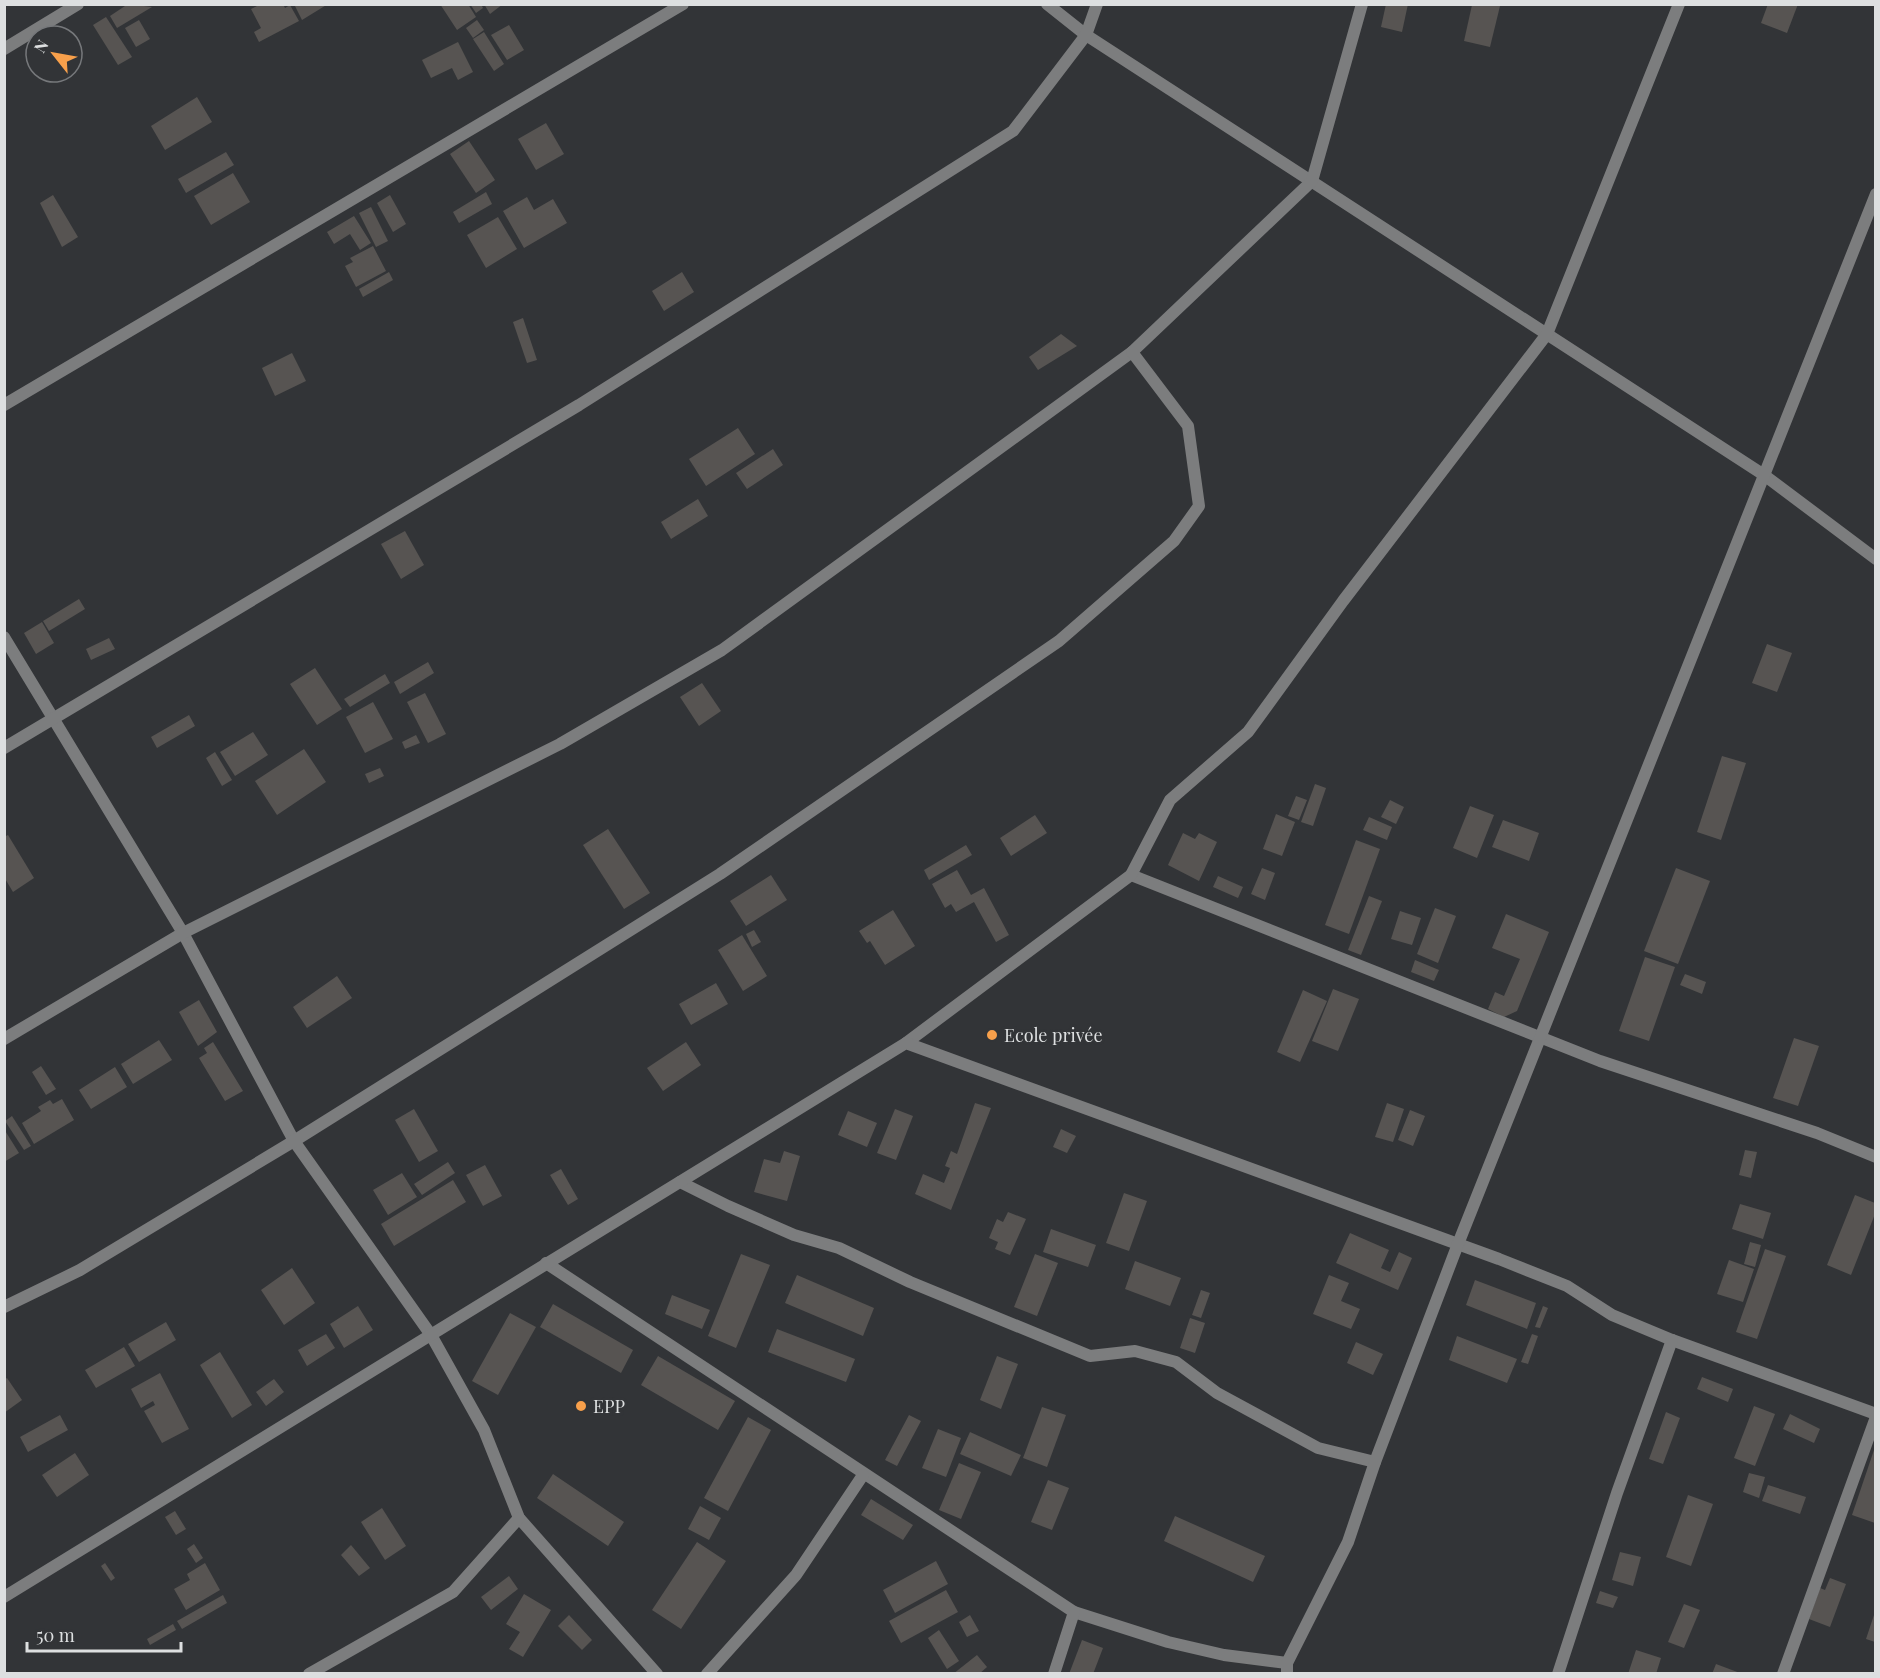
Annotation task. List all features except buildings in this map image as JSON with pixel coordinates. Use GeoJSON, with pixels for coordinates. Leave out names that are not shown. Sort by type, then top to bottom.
{"type":"FeatureCollection","features":[{"type":"Feature","properties":{"kind":"street"},"geometry":{"type":"LineString","coordinates":[[4,49],[78,4]]}},
{"type":"Feature","properties":{"kind":"street"},"geometry":{"type":"LineString","coordinates":[[4,405],[683,4]]}},
{"type":"Feature","properties":{"kind":"street"},"geometry":{"type":"LineString","coordinates":[[1047,4],[1086,35],[1764,475],[1875,559]]}},
{"type":"Feature","properties":{"kind":"street"},"geometry":{"type":"LineString","coordinates":[[4,748],[579,405],[1013,131],[1086,35],[1097,4]]}},
{"type":"Feature","properties":{"kind":"street"},"geometry":{"type":"LineString","coordinates":[[4,1039],[183,933],[560,744],[722,650],[1132,352],[1312,181],[1362,4]]}},
{"type":"Feature","properties":{"kind":"street"},"geometry":{"type":"LineString","coordinates":[[4,1597],[906,1043],[1131,875],[1170,800],[1248,732],[1342,601],[1547,333],[1679,4]]}},
{"type":"Feature","properties":{"kind":"street"},"geometry":{"type":"LineString","coordinates":[[546,1263],[863,1475],[1074,1612],[1168,1642],[1287,1668],[1348,1542],[1458,1244],[1875,194]]}},
{"type":"Feature","properties":{"kind":"street"},"geometry":{"type":"LineString","coordinates":[[4,1307],[80,1270],[294,1141],[739,861],[1059,641],[1174,541],[1199,506],[1188,426],[1132,352]]}},
{"type":"Feature","properties":{"kind":"street"},"geometry":{"type":"LineString","coordinates":[[4,637],[183,933],[294,1141],[431,1335],[484,1430],[519,1518],[657,1674]]}},
{"type":"Feature","properties":{"kind":"street"},"geometry":{"type":"LineString","coordinates":[[1131,875],[1541,1035],[1600,1061],[1817,1133],[1875,1157]]}},
{"type":"Feature","properties":{"kind":"street"},"geometry":{"type":"LineString","coordinates":[[906,1043],[1458,1244],[1567,1286],[1612,1315],[1672,1340],[1875,1415],[1783,1674]]}},
{"type":"Feature","properties":{"kind":"street"},"geometry":{"type":"LineString","coordinates":[[680,1182],[794,1235],[839,1248],[910,1282],[1090,1356],[1135,1351],[1176,1362],[1217,1393],[1317,1448],[1376,1462]]}},
{"type":"Feature","properties":{"kind":"street"},"geometry":{"type":"LineString","coordinates":[[1558,1674],[1617,1493],[1672,1340]]}},
{"type":"Feature","properties":{"kind":"street"},"geometry":{"type":"LineString","coordinates":[[707,1674],[796,1575],[863,1475]]}},
{"type":"Feature","properties":{"kind":"street"},"geometry":{"type":"LineString","coordinates":[[309,1674],[453,1592],[519,1518]]}},
{"type":"Feature","properties":{"kind":"street"},"geometry":{"type":"LineString","coordinates":[[1054,1674],[1074,1612]]}},
{"type":"Feature","properties":{"kind":"place","name":"Ecole privée"},"geometry":{"type":"Point","coordinates":[992,1035]}},
{"type":"Feature","properties":{"kind":"place","name":"EPP"},"geometry":{"type":"Point","coordinates":[581,1406]}}]}
